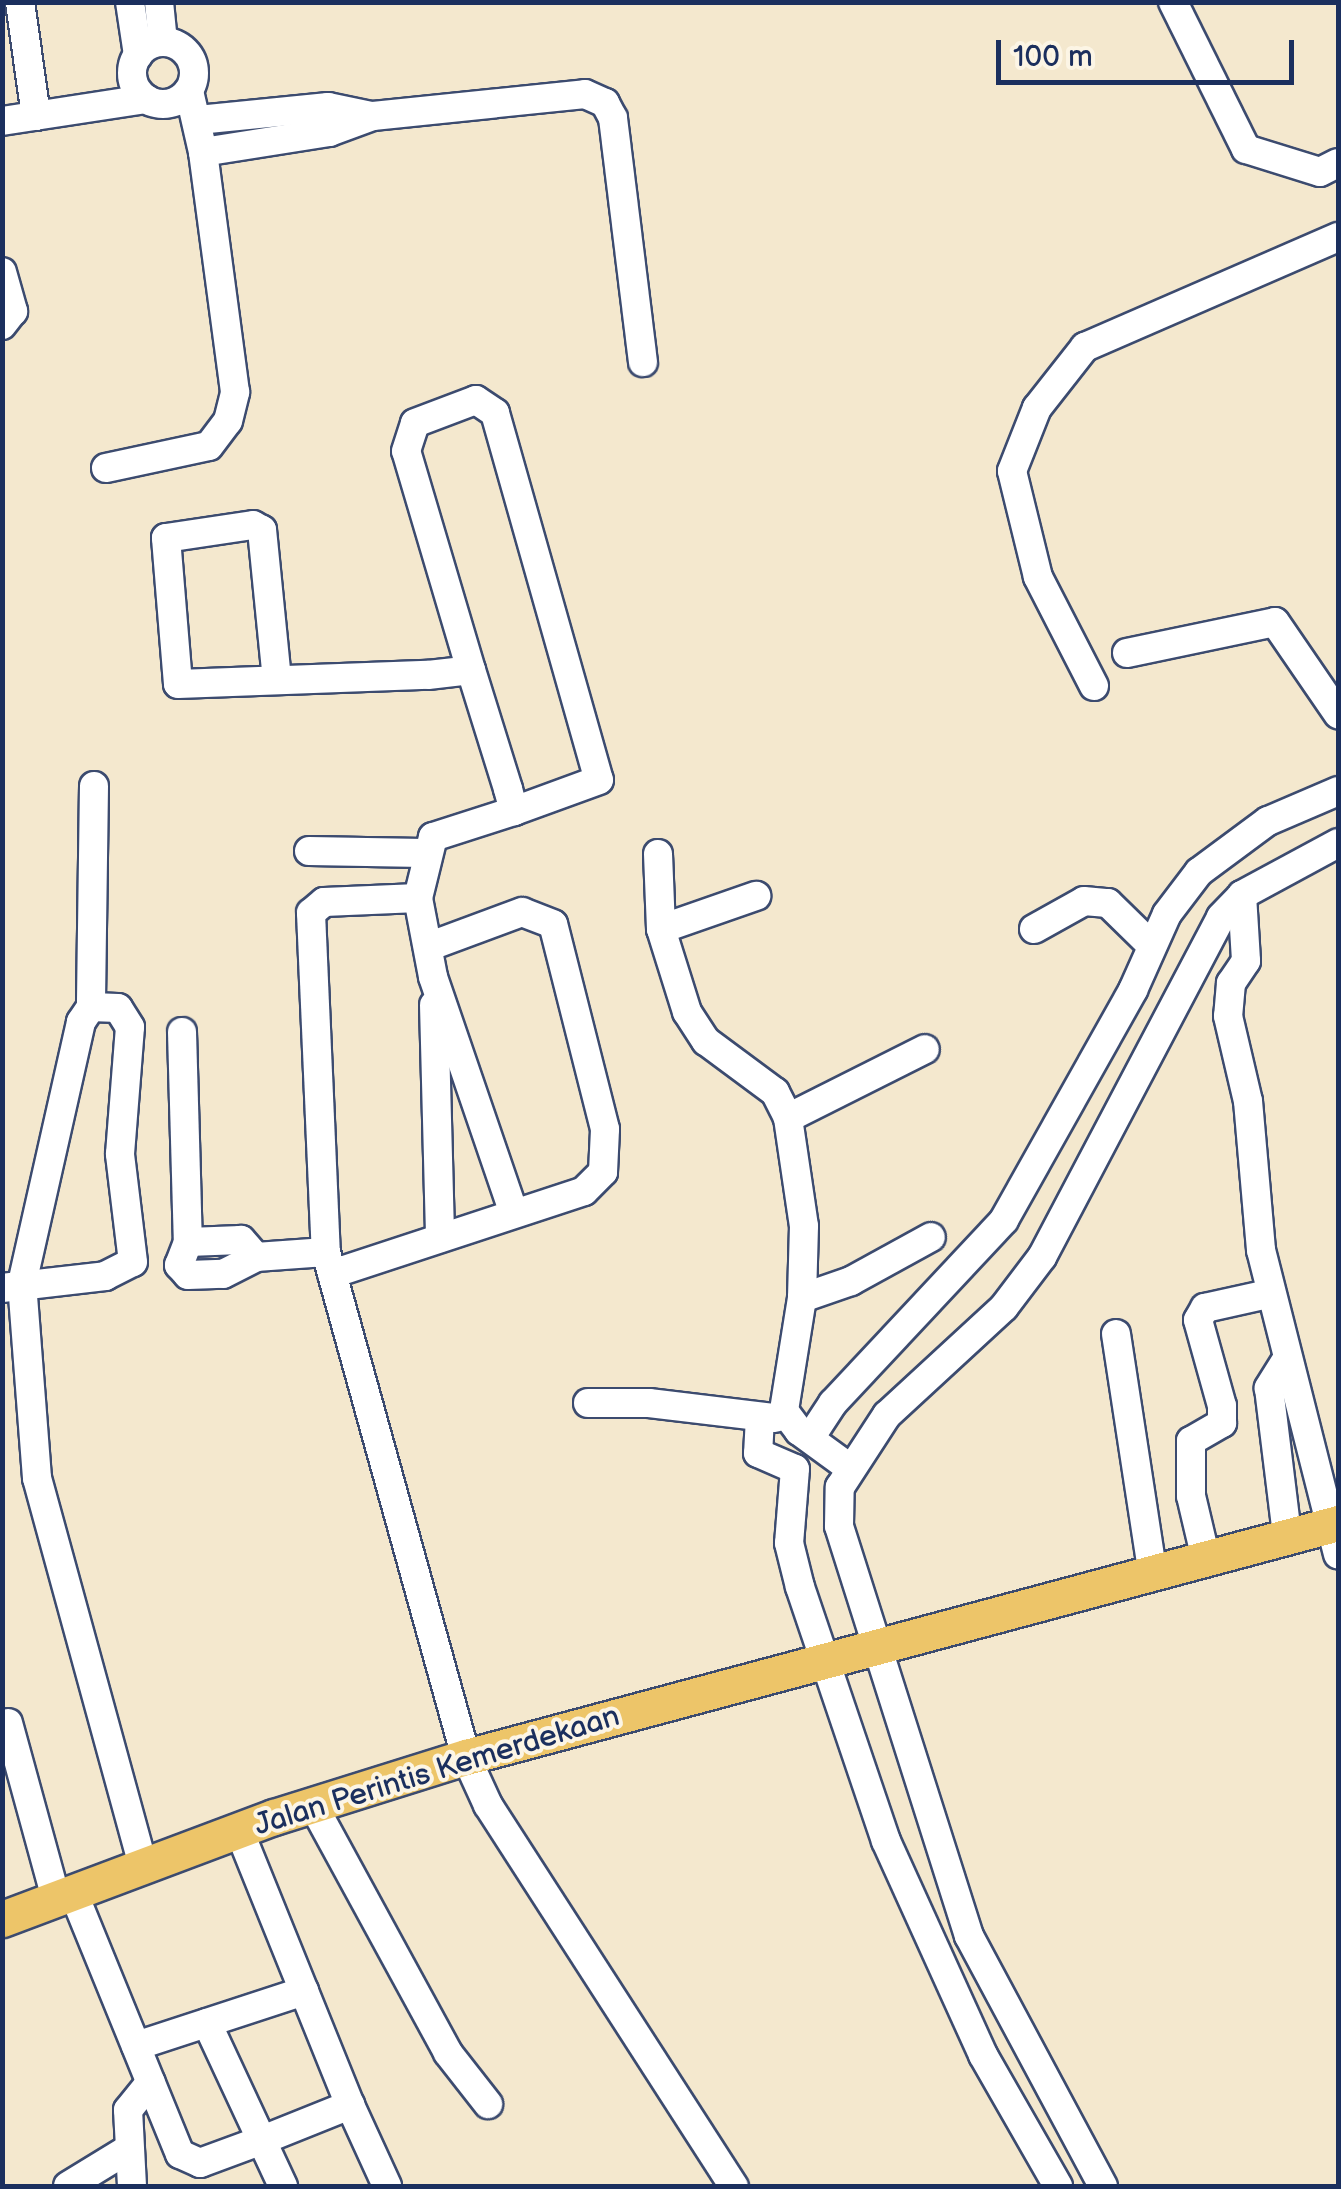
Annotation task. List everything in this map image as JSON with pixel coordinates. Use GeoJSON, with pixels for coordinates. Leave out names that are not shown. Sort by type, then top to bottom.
{"type":"FeatureCollection","features":[{"type":"Feature","properties":{"kind":"main road","name":"Jalan Perintis Kemerdekaan"},"geometry":{"type":"LineString","coordinates":[[2,1919],[239,1830],[466,1758],[1205,1554],[1287,1534],[1337,1534]]}},
{"type":"Feature","properties":{"kind":"street"},"geometry":{"type":"LineString","coordinates":[[20,2],[36,116]]}},
{"type":"Feature","properties":{"kind":"street"},"geometry":{"type":"LineString","coordinates":[[130,2],[150,49]]}},
{"type":"Feature","properties":{"kind":"street"},"geometry":{"type":"LineString","coordinates":[[146,99],[132,74],[150,49],[158,2]]}},
{"type":"Feature","properties":{"kind":"street"},"geometry":{"type":"LineString","coordinates":[[1173,2],[1246,150],[1320,172],[1338,163]]}},
{"type":"Feature","properties":{"kind":"street"},"geometry":{"type":"LineString","coordinates":[[106,468],[209,446],[228,421],[234,392],[203,152],[189,91],[194,73],[188,54],[150,49]]}},
{"type":"Feature","properties":{"kind":"street"},"geometry":{"type":"LineString","coordinates":[[2,121],[146,99],[174,103],[189,91]]}},
{"type":"Feature","properties":{"kind":"street"},"geometry":{"type":"LineString","coordinates":[[203,152],[330,132],[373,116],[586,94],[605,103],[613,118],[643,362]]}},
{"type":"Feature","properties":{"kind":"street"},"geometry":{"type":"LineString","coordinates":[[198,120],[328,107],[373,116]]}},
{"type":"Feature","properties":{"kind":"street"},"geometry":{"type":"LineString","coordinates":[[1094,686],[1038,577],[1012,470],[1038,408],[1085,347],[1338,237]]}},
{"type":"Feature","properties":{"kind":"street"},"geometry":{"type":"LineString","coordinates":[[2,272],[13,311],[2,325]]}},
{"type":"Feature","properties":{"kind":"street"},"geometry":{"type":"LineString","coordinates":[[440,1238],[433,978],[418,898],[424,852],[438,832],[514,810],[599,780],[495,413],[476,400],[415,422],[406,451],[514,810]]}},
{"type":"Feature","properties":{"kind":"street"},"geometry":{"type":"LineString","coordinates":[[277,680],[260,526],[166,538],[178,684],[277,680],[472,670]]}},
{"type":"Feature","properties":{"kind":"street"},"geometry":{"type":"LineString","coordinates":[[1127,654],[1275,622],[1338,714]]}},
{"type":"Feature","properties":{"kind":"street"},"geometry":{"type":"LineString","coordinates":[[94,786],[91,1007],[81,1022],[12,1285],[37,1478],[143,1866]]}},
{"type":"Feature","properties":{"kind":"street"},"geometry":{"type":"LineString","coordinates":[[1103,2186],[969,1936],[898,1725],[839,1526],[828,1452],[833,1403],[1004,1220],[1133,990],[1151,945],[1199,872],[1268,821],[1338,792]]}},
{"type":"Feature","properties":{"kind":"street"},"geometry":{"type":"LineString","coordinates":[[828,1452],[887,1415],[1004,1307],[1042,1257],[1117,1125],[1221,916],[1242,895],[1338,843]]}},
{"type":"Feature","properties":{"kind":"street"},"geometry":{"type":"LineString","coordinates":[[309,851],[424,852]]}},
{"type":"Feature","properties":{"kind":"street"},"geometry":{"type":"LineString","coordinates":[[658,854],[660,929],[687,1012],[706,1041],[758,1074],[788,1118],[804,1226],[802,1298],[785,1394],[788,1419]]}},
{"type":"Feature","properties":{"kind":"street"},"geometry":{"type":"LineString","coordinates":[[1242,895],[1246,961],[1231,983],[1228,1016],[1248,1101],[1268,1294],[1337,1534]]}},
{"type":"Feature","properties":{"kind":"street"},"geometry":{"type":"LineString","coordinates":[[660,929],[756,896]]}},
{"type":"Feature","properties":{"kind":"street"},"geometry":{"type":"LineString","coordinates":[[418,898],[324,902],[311,912],[329,1263],[466,1758],[488,1805],[734,2186]]}},
{"type":"Feature","properties":{"kind":"street"},"geometry":{"type":"LineString","coordinates":[[1034,929],[1084,901],[1108,903],[1151,945]]}},
{"type":"Feature","properties":{"kind":"street"},"geometry":{"type":"LineString","coordinates":[[182,1032],[188,1242],[179,1265],[188,1274],[223,1274],[256,1257],[329,1263],[440,1238],[584,1191],[603,1172],[607,1150],[553,924],[522,912],[428,946]]}},
{"type":"Feature","properties":{"kind":"street"},"geometry":{"type":"LineString","coordinates":[[433,978],[514,1214]]}},
{"type":"Feature","properties":{"kind":"street"},"geometry":{"type":"LineString","coordinates":[[12,1285],[105,1276],[132,1262],[120,1154],[130,1027],[118,1008],[91,1007]]}},
{"type":"Feature","properties":{"kind":"street"},"geometry":{"type":"LineString","coordinates":[[788,1118],[925,1048]]}},
{"type":"Feature","properties":{"kind":"street"},"geometry":{"type":"LineString","coordinates":[[802,1298],[850,1282],[930,1236]]}},
{"type":"Feature","properties":{"kind":"street"},"geometry":{"type":"LineString","coordinates":[[1205,1554],[1191,1496],[1191,1441],[1222,1423],[1222,1406],[1198,1320],[1204,1308],[1268,1294]]}},
{"type":"Feature","properties":{"kind":"street"},"geometry":{"type":"LineString","coordinates":[[1116,1334],[1152,1570]]}},
{"type":"Feature","properties":{"kind":"street"},"geometry":{"type":"LineString","coordinates":[[1285,1362],[1269,1388],[1287,1534]]}},
{"type":"Feature","properties":{"kind":"street"},"geometry":{"type":"LineString","coordinates":[[588,1403],[649,1403],[788,1419],[828,1452]]}},
{"type":"Feature","properties":{"kind":"street"},"geometry":{"type":"LineString","coordinates":[[760,1417],[758,1454],[795,1470],[789,1542],[825,1661],[932,1948],[1058,2186]]}},
{"type":"Feature","properties":{"kind":"street"},"geometry":{"type":"LineString","coordinates":[[8,1722],[64,1896],[189,2162],[264,2140],[350,2105]]}},
{"type":"Feature","properties":{"kind":"street"},"geometry":{"type":"LineString","coordinates":[[313,1805],[448,2053],[488,2104]]}},
{"type":"Feature","properties":{"kind":"street"},"geometry":{"type":"LineString","coordinates":[[239,1830],[350,2105],[388,2186]]}},
{"type":"Feature","properties":{"kind":"street"},"geometry":{"type":"LineString","coordinates":[[136,2046],[304,1991]]}},
{"type":"Feature","properties":{"kind":"street"},"geometry":{"type":"LineString","coordinates":[[207,2023],[283,2186]]}},
{"type":"Feature","properties":{"kind":"street"},"geometry":{"type":"LineString","coordinates":[[132,2186],[127,2150],[128,2110],[151,2082]]}},
{"type":"Feature","properties":{"kind":"street"},"geometry":{"type":"LineString","coordinates":[[68,2186],[127,2150]]}}]}
